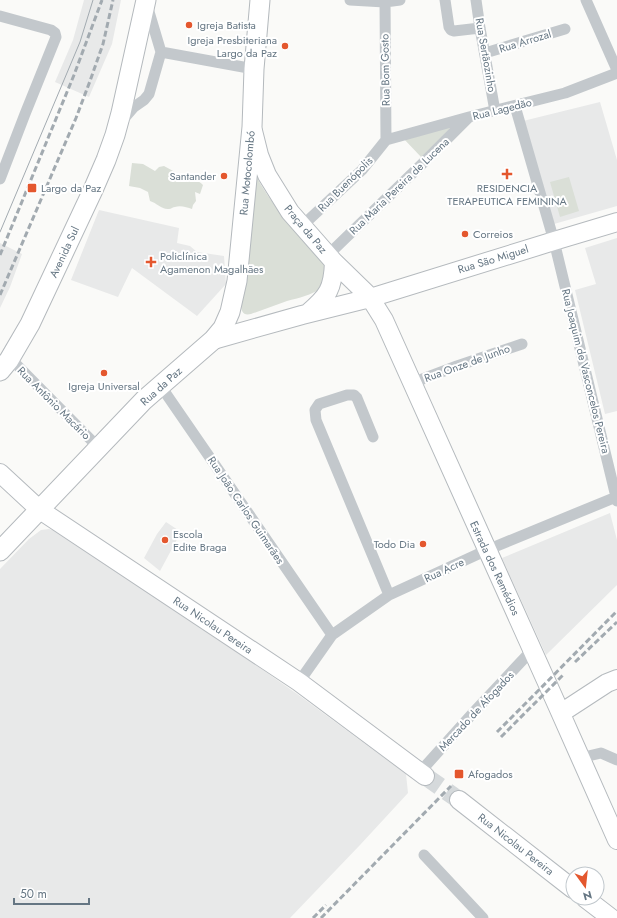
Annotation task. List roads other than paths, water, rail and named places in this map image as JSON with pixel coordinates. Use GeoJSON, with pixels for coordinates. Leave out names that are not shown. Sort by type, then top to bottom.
{"type":"FeatureCollection","features":[{"type":"Feature","properties":{"kind":"highway","name":"Avenida Sul"},"geometry":{"type":"LineString","coordinates":[[5,365],[30,324],[106,160],[117,128],[146,0]]}},
{"type":"Feature","properties":{"kind":"highway","name":"Rua Motocolombó"},"geometry":{"type":"LineString","coordinates":[[213,340],[223,328],[230,312],[237,281],[252,127],[254,68],[260,0]]}},
{"type":"Feature","properties":{"kind":"highway","name":"Rua da Paz"},"geometry":{"type":"LineString","coordinates":[[0,551],[144,400],[213,340]]}},
{"type":"Feature","properties":{"kind":"main road","name":"Praça da Paz"},"geometry":{"type":"LineString","coordinates":[[252,127],[259,155],[267,175],[290,212],[331,259],[370,298]]}},
{"type":"Feature","properties":{"kind":"main road","name":"Rua São Miguel"},"geometry":{"type":"LineString","coordinates":[[370,298],[617,222]]}},
{"type":"Feature","properties":{"kind":"main road"},"geometry":{"type":"LineString","coordinates":[[307,314],[322,302],[329,291],[332,283],[331,259]]}},
{"type":"Feature","properties":{"kind":"main road","name":"Rua da Paz"},"geometry":{"type":"LineString","coordinates":[[213,340],[370,298]]}},
{"type":"Feature","properties":{"kind":"main road","name":"Estrada dos Remédios"},"geometry":{"type":"LineString","coordinates":[[370,298],[384,320],[617,840]]}},
{"type":"Feature","properties":{"kind":"main road","name":"Rua Nicolau Pereira"},"geometry":{"type":"LineString","coordinates":[[0,473],[40,510],[299,682],[422,774]]}},
{"type":"Feature","properties":{"kind":"main road"},"geometry":{"type":"LineString","coordinates":[[561,713],[607,683],[617,679]]}},
{"type":"Feature","properties":{"kind":"main road","name":"Rua Nicolau Pereira"},"geometry":{"type":"LineString","coordinates":[[460,800],[565,882]]}},
{"type":"Feature","properties":{"kind":"main road"},"geometry":{"type":"LineString","coordinates":[[595,906],[611,918]]}},
{"type":"Feature","properties":{"kind":"street","name":"Avenida Sul"},"geometry":{"type":"LineString","coordinates":[[117,128],[134,107],[144,100],[149,94],[161,52],[146,0]]}},
{"type":"Feature","properties":{"kind":"street"},"geometry":{"type":"LineString","coordinates":[[350,0],[400,0]]}},
{"type":"Feature","properties":{"kind":"street"},"geometry":{"type":"LineString","coordinates":[[445,0],[450,30],[454,31],[480,28]]}},
{"type":"Feature","properties":{"kind":"street","name":"Rua Sertãozinho"},"geometry":{"type":"LineString","coordinates":[[476,0],[495,111]]}},
{"type":"Feature","properties":{"kind":"street"},"geometry":{"type":"LineString","coordinates":[[586,0],[617,72]]}},
{"type":"Feature","properties":{"kind":"street","name":"Rua Bom Gosto"},"geometry":{"type":"LineString","coordinates":[[385,1],[386,140]]}},
{"type":"Feature","properties":{"kind":"street"},"geometry":{"type":"LineString","coordinates":[[0,16],[51,30],[55,33],[56,37],[0,180]]}},
{"type":"Feature","properties":{"kind":"street","name":"Rua Arrozal"},"geometry":{"type":"LineString","coordinates":[[485,53],[565,29]]}},
{"type":"Feature","properties":{"kind":"street"},"geometry":{"type":"LineString","coordinates":[[161,52],[254,68]]}},
{"type":"Feature","properties":{"kind":"street","name":"Rua Lagedão"},"geometry":{"type":"LineString","coordinates":[[386,140],[565,92],[617,72]]}},
{"type":"Feature","properties":{"kind":"street","name":"Rua Joaquim de Vasconcelos Pereira"},"geometry":{"type":"LineString","coordinates":[[515,106],[554,241],[616,499]]}},
{"type":"Feature","properties":{"kind":"street","name":"Rua Maria Pereira de Lucena"},"geometry":{"type":"LineString","coordinates":[[331,259],[468,117]]}},
{"type":"Feature","properties":{"kind":"street","name":"Rua Buenópolis"},"geometry":{"type":"LineString","coordinates":[[302,226],[362,170],[386,140]]}},
{"type":"Feature","properties":{"kind":"street","name":"Rua Onze de Junho"},"geometry":{"type":"LineString","coordinates":[[412,383],[522,344]]}},
{"type":"Feature","properties":{"kind":"street","name":"Rua Antônio Macário"},"geometry":{"type":"LineString","coordinates":[[5,365],[99,448]]}},
{"type":"Feature","properties":{"kind":"street","name":"Rua João Carlos Guimarães"},"geometry":{"type":"LineString","coordinates":[[160,385],[332,635]]}},
{"type":"Feature","properties":{"kind":"street"},"geometry":{"type":"LineString","coordinates":[[373,437],[357,398],[354,395],[347,395],[319,404],[315,410],[316,420],[389,595]]}},
{"type":"Feature","properties":{"kind":"street","name":"Rua Acre"},"geometry":{"type":"LineString","coordinates":[[299,682],[332,635],[389,595],[487,550],[616,499]]}},
{"type":"Feature","properties":{"kind":"street","name":"Mercado de Afogados"},"geometry":{"type":"LineString","coordinates":[[422,774],[473,713],[532,650]]}},
{"type":"Feature","properties":{"kind":"street"},"geometry":{"type":"LineString","coordinates":[[580,758],[600,753],[617,760]]}},
{"type":"Feature","properties":{"kind":"street"},"geometry":{"type":"LineString","coordinates":[[424,855],[483,918]]}},
{"type":"Feature","properties":{"kind":"tunnel"},"geometry":{"type":"LineString","coordinates":[[425,776],[459,800]]}},
{"type":"Feature","properties":{"kind":"tram line"},"geometry":{"type":"LineString","coordinates":[[0,232],[80,42],[93,0]]}},
{"type":"Feature","properties":{"kind":"railway"},"geometry":{"type":"LineString","coordinates":[[0,255],[74,75],[102,0]]}},
{"type":"Feature","properties":{"kind":"railway"},"geometry":{"type":"LineString","coordinates":[[0,295],[76,118],[103,44],[113,0]]}},
{"type":"Feature","properties":{"kind":"railway"},"geometry":{"type":"LineString","coordinates":[[497,732],[617,611]]}},
{"type":"Feature","properties":{"kind":"railway"},"geometry":{"type":"LineString","coordinates":[[575,662],[617,622]]}},
{"type":"Feature","properties":{"kind":"railway"},"geometry":{"type":"LineString","coordinates":[[501,737],[564,674]]}},
{"type":"Feature","properties":{"kind":"railway"},"geometry":{"type":"LineString","coordinates":[[321,918],[451,786]]}},
{"type":"Feature","properties":{"kind":"railway"},"geometry":{"type":"LineString","coordinates":[[313,918],[326,905]]}},
{"type":"Feature","properties":{"kind":"place","name":"Igreja Batista"},"geometry":{"type":"Point","coordinates":[189,25]}},
{"type":"Feature","properties":{"kind":"place","name":"Igreja Presbiteriana Largo da Paz"},"geometry":{"type":"Point","coordinates":[285,46]}},
{"type":"Feature","properties":{"kind":"place","name":"RESIDENCIA TERAPEUTICA FEMININA"},"geometry":{"type":"Point","coordinates":[507,174]}},
{"type":"Feature","properties":{"kind":"place","name":"Santander"},"geometry":{"type":"Point","coordinates":[224,176]}},
{"type":"Feature","properties":{"kind":"place","name":"Largo da Paz"},"geometry":{"type":"Point","coordinates":[32,188]}},
{"type":"Feature","properties":{"kind":"place","name":"Correios"},"geometry":{"type":"Point","coordinates":[465,234]}},
{"type":"Feature","properties":{"kind":"place","name":"Policlínica Agamenon Magalhães"},"geometry":{"type":"Point","coordinates":[151,262]}},
{"type":"Feature","properties":{"kind":"place","name":"Igreja Universal"},"geometry":{"type":"Point","coordinates":[104,373]}},
{"type":"Feature","properties":{"kind":"place","name":"Escola Edite Braga"},"geometry":{"type":"Point","coordinates":[165,540]}},
{"type":"Feature","properties":{"kind":"place","name":"Todo Dia"},"geometry":{"type":"Point","coordinates":[423,544]}},
{"type":"Feature","properties":{"kind":"place","name":"Afogados"},"geometry":{"type":"Point","coordinates":[459,774]}}]}
